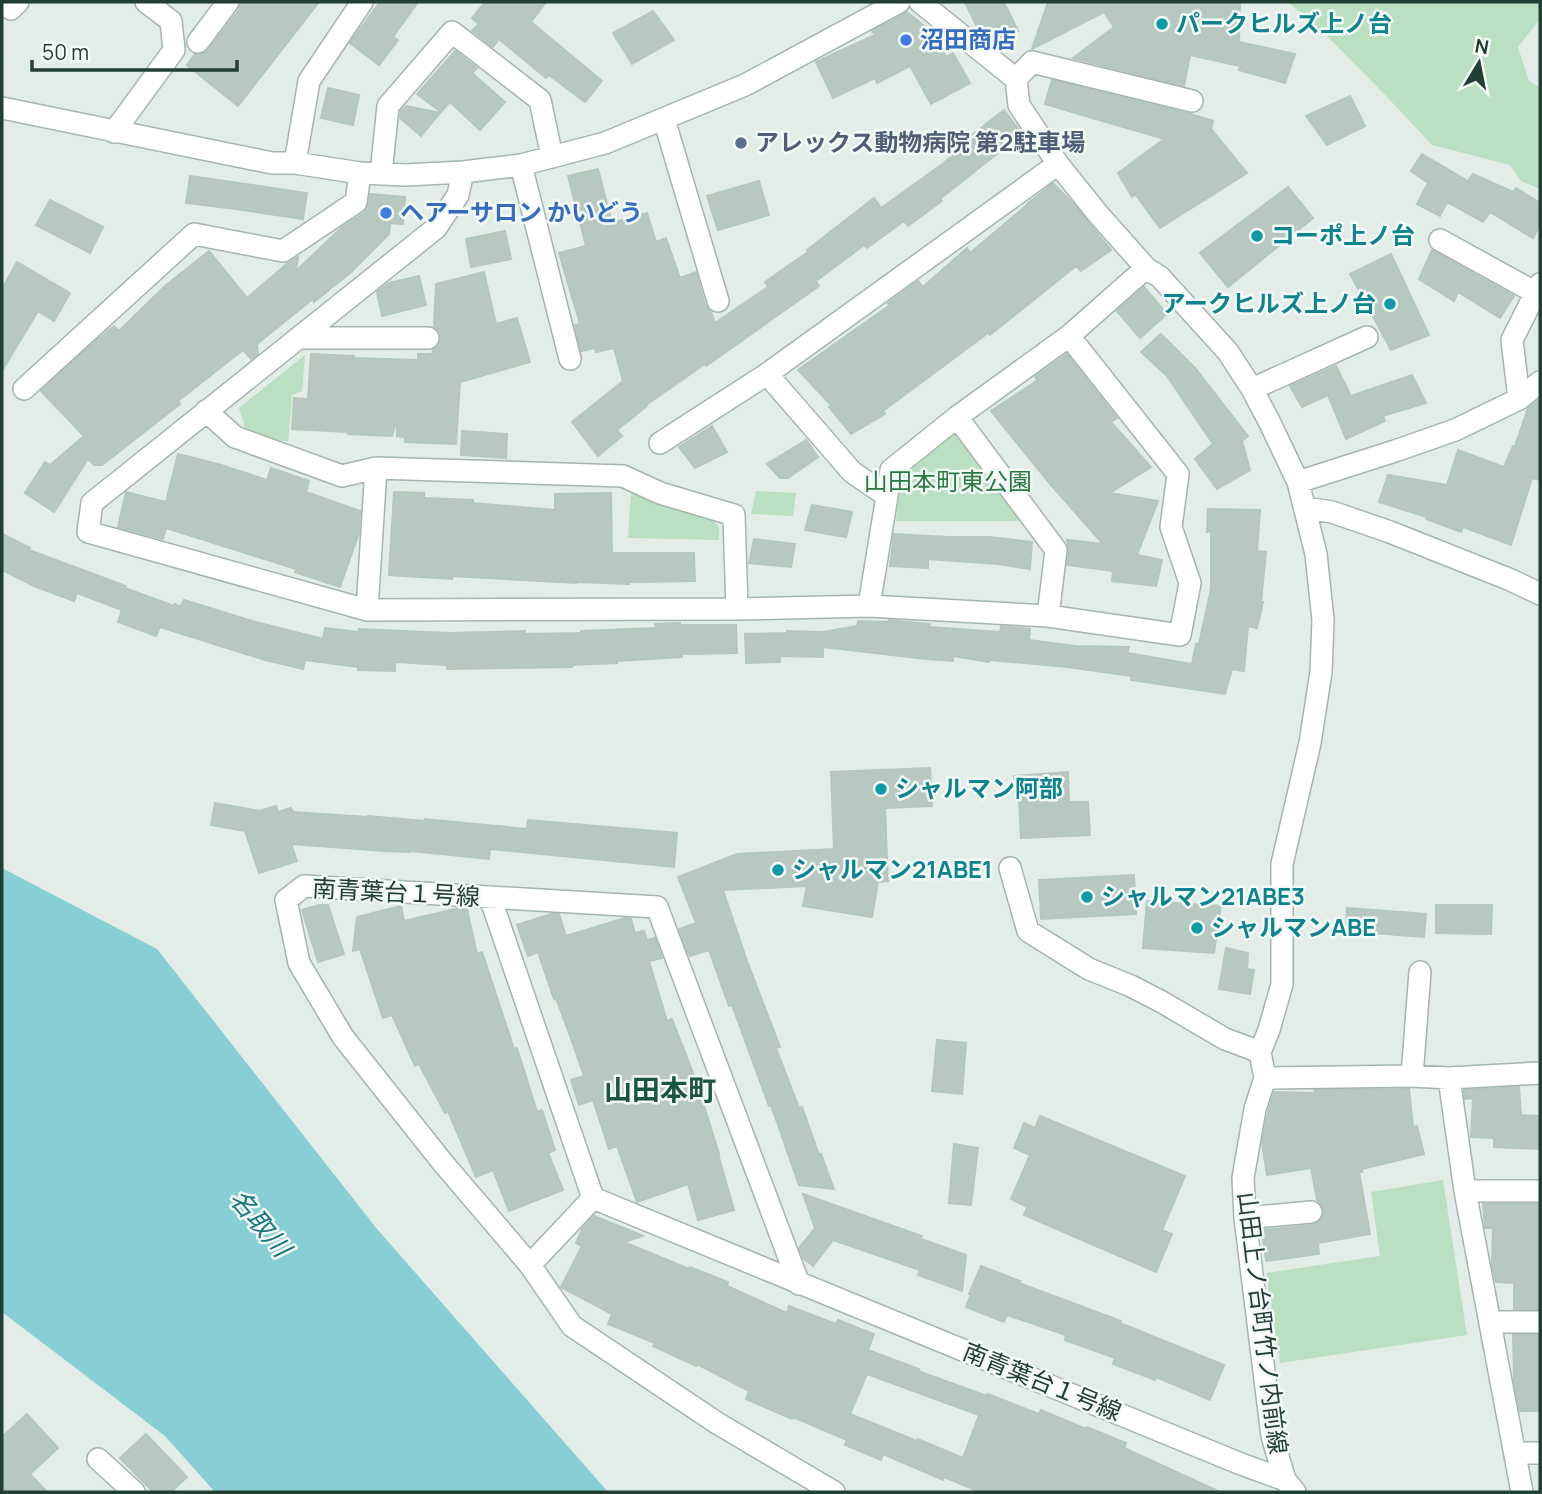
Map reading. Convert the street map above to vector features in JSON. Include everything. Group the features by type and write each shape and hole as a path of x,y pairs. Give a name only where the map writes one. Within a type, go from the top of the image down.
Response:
{"street":[{"path":"114,132 174,50 171,21 146,2"},
{"path":"198,42 228,2"},
{"path":"295,163 309,81 362,2"},
{"path":"920,2 1016,79 1019,105 1058,164 1146,268 1160,276 1228,352 1252,389 1298,482 1316,554 1323,620 1321,672 1310,743 1282,864 1282,984 1260,1052 1226,1039 1131,986 1089,969 1028,931 1010,868"},
{"path":"2,108 272,163 406,175 463,172 521,165 605,143 745,85 885,4"},
{"path":"24,389 194,234 283,251 356,202 370,173 388,106 452,32 540,100 552,157"},
{"path":"1016,79 1032,62 1192,101"},
{"path":"664,119 718,301"},
{"path":"660,443 767,374 1058,164"},
{"path":"521,165 570,359"},
{"path":"463,172 458,195 436,228 92,503 88,532 367,610 869,606 1048,616 1180,635 1190,583 1171,527 1178,474 1069,336"},
{"path":"1440,240 1538,288 1512,340 1519,399"},
{"path":"869,606 891,470 957,417 1069,336 1146,268"},
{"path":"298,338 428,338"},
{"path":"1252,389 1367,338"},
{"path":"767,374 852,472 887,496"},
{"path":"1298,482 1455,430 1519,399 1540,382"},
{"path":"206,411 234,436 342,476 376,468 623,477 660,493 734,515 737,609"},
{"path":"957,417 1056,551 1048,616"},
{"path":"367,610 376,468"},
{"path":"1305,508 1332,512 1390,532 1540,594"},
{"name":"南青葉台１号線","path":"530,1265 443,1163 343,1037 299,962 286,900 304,886 657,907 799,1284"},
{"path":"490,897 593,1199 530,1265 572,1325 716,1423 834,1492"},
{"path":"1412,1076 1420,972"},
{"name":"山田上ノ台町竹ノ内前線","path":"1260,1052 1265,1078 1255,1110 1244,1178 1245,1218 1272,1436 1290,1486"},
{"path":"1265,1078 1448,1078 1540,1073"},
{"path":"1448,1078 1465,1191 1522,1492"},
{"path":"1465,1191 1540,1191"},
{"name":"南青葉台１号線","path":"593,1199 1290,1486"},
{"path":"1245,1218 1311,1212"},
{"path":"1490,1322 1540,1322"},
{"path":"1515,1453 1540,1452"},
{"path":"98,1459 134,1492"}],"green space":[{"path":"1288,2 1540,2 1540,19 1518,47 1529,81 1540,88 1540,189 1521,181 1510,165 1432,145 1327,36"},
{"path":"305,355 302,391 292,395 288,442 247,434 239,408"},
{"name":"山田本町東公園","path":"957,428 1027,521 896,521 901,469"},
{"path":"756,491 796,493 793,516 751,514"},
{"path":"631,493 705,511 719,527 719,540 628,538"},
{"path":"1443,1180 1467,1335 1280,1363 1266,1273 1380,1256 1371,1192"}],"water":[{"name":"名取川","path":"2,868 157,949 377,1229 608,1492 215,1492 165,1436 2,1312"}],"building":[{"path":"241,2 319,2 238,106 187,65 195,54 208,50 239,10"},
{"path":"380,2 418,2 393,37 398,40 379,65 350,43"},
{"path":"485,2 546,2 531,22 602,81 585,102 549,75 546,78 499,39 493,47 472,31 479,24 472,18"},
{"path":"965,2 1004,2 1018,31 995,42 976,25"},
{"path":"1048,2 1240,2 1239,42 1295,54 1285,83 1239,70 1240,66 1190,55 1184,86 1073,58 1114,27 1104,12 1032,49"},
{"path":"653,11 674,40 632,64 613,33"},
{"path":"907,12 933,33 946,57 953,53 970,83 931,104 910,66 877,83 875,78 833,98 816,62 875,35 872,31"},
{"path":"455,51 477,68 472,73 505,102 480,130 450,102 441,112 417,94"},
{"path":"1052,80 1213,121 1211,129 1247,173 1160,228 1135,194 1132,197 1118,173 1164,139 1045,104"},
{"path":"328,88 359,95 353,125 321,118"},
{"path":"1350,96 1365,126 1327,145 1306,116"},
{"path":"406,106 440,113 421,136 400,118 401,111"},
{"path":"1004,110 1022,134 908,226 904,221 867,248 864,245 816,281 819,286 646,405 617,430 622,436 598,456 572,422 623,381 614,348 596,352 595,348 581,351 575,325 580,324 559,253 586,246 568,176 598,169 612,223 647,213 656,242 666,238 680,278 696,272 705,305 715,323 768,287 765,282 808,252 807,250 874,198 881,208 941,165 976,137 973,134"},
{"path":"1422,154 1468,181 1473,174 1513,192 1516,188 1540,203 1540,225 1533,238 1490,212 1483,222 1447,202 1440,216 1417,204 1428,183 1411,171"},
{"path":"190,176 307,193 303,219 186,203"},
{"path":"759,181 769,215 718,230 707,196"},
{"path":"1053,183 1111,250 1081,271 1076,266 990,335 988,333 883,411 885,414 851,434 829,407 831,405 798,370 890,305 888,303 918,281 923,287 967,248 970,253"},
{"name":"コーポ上ノ台","path":"1288,187 1313,218 1228,287 1200,253"},
{"path":"370,194 405,197 403,224 390,223 389,234 350,273 257,344 258,354 251,359 243,350 102,465 94,465 88,459 54,512 25,493 45,462 50,465 84,436 41,391 93,343 114,326 119,331 165,286 209,251 247,298 298,257 296,271 342,227 364,213"},
{"path":"50,200 103,227 90,253 36,225"},
{"path":"505,231 511,259 471,267 466,239"},
{"path":"1432,250 1514,296 1500,318 1458,292 1454,301 1419,279"},
{"name":"アークヒルズ上ノ台","path":"1391,254 1429,335 1391,350 1350,274"},
{"path":"17,262 70,293 54,321 38,311 2,371 2,289"},
{"path":"484,272 496,324 517,318 530,362 460,382 456,444 405,442 405,437 397,436 397,426 392,436 292,429 294,398 308,399 311,354 418,360 418,354 432,354 441,339 440,332 434,326 436,284"},
{"path":"419,276 426,305 382,316 377,292 389,283"},
{"path":"1144,287 1167,314 1140,338 1117,311"},
{"path":"1161,334 1195,368 1248,436 1242,441 1250,470 1217,489 1195,459 1213,444 1167,376 1141,352"},
{"path":"1067,354 1117,418 1111,422 1151,467 1110,493 1158,501 1137,555 1162,560 1156,586 1112,581 1113,571 1067,565 1067,540 1103,544 991,411 1038,380 1035,377"},
{"path":"1336,366 1351,396 1412,375 1426,403 1383,416 1385,421 1346,439 1328,395 1302,407 1290,386"},
{"path":"1540,399 1540,480 1532,478 1511,545 1463,527 1461,532 1426,519 1427,517 1379,502 1388,475 1447,485 1458,450 1504,467 1515,446 1528,408"},
{"path":"712,426 727,452 695,468 679,447"},
{"path":"462,431 507,434 506,458 461,455"},
{"path":"806,440 818,457 788,478 780,478 767,464"},
{"path":"178,454 267,480 271,468 309,481 306,492 360,511 359,533 340,587 295,572 296,569 166,528 163,539 118,527 126,492 166,502"},
{"path":"394,492 424,493 424,498 473,500 473,503 555,510 555,494 611,493 612,553 694,553 695,581 576,583 389,575"},
{"path":"812,505 852,512 846,537 805,530"},
{"path":"1208,509 1260,510 1257,551 1266,552 1263,602 1257,628 1248,626 1244,671 1232,669 1225,694 1067,667 989,662 953,656 953,661 926,659 823,647 823,657 780,656 780,662 746,663 745,634 823,632 857,626 858,621 889,620 930,624 929,627 1000,632 1001,626 1030,629 1029,640 1075,646 1129,647 1127,653 1192,664 1211,589 1211,531 1207,532"},
{"path":"2,534 30,548 29,550 174,606 175,604 180,607 184,600 323,639 325,628 359,632 359,629 450,633 525,631 525,634 656,628 655,624 680,623 736,625 737,653 682,654 682,657 572,667 447,669 447,665 395,662 395,671 358,670 358,667 305,660 303,669 160,627 156,636 118,622 122,610 77,593 74,601 34,586 2,570"},
{"path":"894,534 989,537 1032,542 1030,569 928,559 928,568 890,566"},
{"path":"754,539 795,544 791,567 749,563"},
{"path":"930,768 932,806 885,808 888,881 878,882 872,917 803,906 807,886 723,890 780,1047 776,1048 834,1189 799,1185 771,1105 769,1106 709,950 690,956 687,950 679,929 696,923 678,877 737,854 834,849 831,772"},
{"path":"1068,772 1069,802 1088,802 1090,835 1021,838 1019,799 1015,799 1014,776"},
{"path":"215,803 260,811 276,806 278,812 291,808 293,812 425,819 527,829 528,820 677,833 674,867 490,849 489,859 291,844 297,861 259,873 245,831 211,825"},
{"name":"シャルマン21ABE3","path":"1134,875 1136,914 1041,919 1039,880"},
{"name":"シャルマンABE","path":"1147,901 1221,906 1214,953 1143,948"},
{"path":"328,905 344,954 318,962 302,910"},
{"path":"1436,905 1492,905 1491,934 1436,933"},
{"path":"401,906 404,921 459,908 467,909 477,954 482,952 537,1112 542,1110 555,1150 548,1153 563,1190 509,1211 493,1170 476,1177 448,1111 445,1113 419,1064 415,1066 392,1015 383,1018 360,949 353,951 357,917"},
{"path":"1347,908 1426,914 1424,937 1346,931"},
{"path":"559,914 566,936 625,918 631,919 635,933 644,931 647,940 655,938 662,958 649,961 667,1021 672,1019 697,1083 734,1210 698,1220 688,1184 637,1202 617,1146 609,1149 593,1100 579,1105 571,1080 584,1076 573,1044 538,952 528,956 517,925"},
{"path":"1226,948 1248,953 1247,969 1254,970 1250,994 1219,989"},
{"path":"937,1040 966,1043 962,1094 932,1091"},
{"path":"1519,1087 1521,1115 1540,1116 1540,1149 1494,1147 1494,1138 1471,1137 1473,1098 1465,1099 1464,1090"},
{"path":"1409,1089 1413,1127 1417,1126 1424,1154 1359,1172 1370,1234 1318,1243 1319,1254 1266,1261 1262,1230 1313,1225 1323,1218 1324,1211 1317,1200 1311,1168 1267,1175 1262,1143 1274,1092"},
{"path":"1040,1116 1185,1176 1162,1230 1172,1234 1156,1272 1024,1215 1027,1207 1011,1199 1030,1155 1014,1148 1024,1123 1035,1128"},
{"path":"954,1144 978,1148 971,1205 949,1203"},
{"path":"803,1194 922,1236 921,1239 966,1255 962,1291 918,1275 920,1270 833,1240 813,1266 804,1259 799,1248 815,1228"},
{"path":"1483,1204 1540,1204 1540,1309 1514,1309 1514,1283 1496,1282 1492,1265 1493,1228 1485,1228"},
{"path":"594,1216 643,1236 624,1242 728,1282 727,1286 787,1313 789,1306 836,1324 838,1320 874,1334 868,1350 987,1396 988,1394 1039,1414 1041,1410 1086,1429 1087,1427 1126,1443 1124,1448 1220,1492 980,1492 944,1477 943,1480 883,1454 881,1460 845,1445 847,1440 746,1399 749,1391 697,1364 696,1366 653,1346 655,1343 608,1324 612,1314 561,1287 582,1246 576,1243 582,1229","holes":["867,1374 979,1415 963,1458 850,1414"]},
{"path":"981,1266 1224,1365 1210,1400 1156,1377 1155,1380 1113,1364 1115,1358 1065,1340 1066,1335 1007,1315 1004,1322 966,1307"},
{"path":"1513,1335 1540,1335 1540,1411 1520,1411 1514,1381"},
{"path":"27,1414 58,1448 30,1474 47,1492 2,1492 2,1437"},
{"path":"146,1434 187,1477 171,1492 153,1492 120,1458"}],"place":[{"name":"パークヒルズ上ノ台","path":"1162,24"},
{"name":"沼田商店","path":"906,40"},
{"name":"アレックス動物病院 第2駐車場","path":"741,143"},
{"name":"ヘアーサロン かいどう","path":"386,213"},
{"name":"コーポ上ノ台","path":"1257,236"},
{"name":"アークヒルズ上ノ台","path":"1390,304"},
{"name":"シャルマン阿部","path":"881,789"},
{"name":"シャルマン21ABE1","path":"778,870"},
{"name":"シャルマン21ABE3","path":"1087,897"},
{"name":"シャルマンABE","path":"1197,928"}],"district":[{"name":"山田本町","path":"660,1090"}]}
